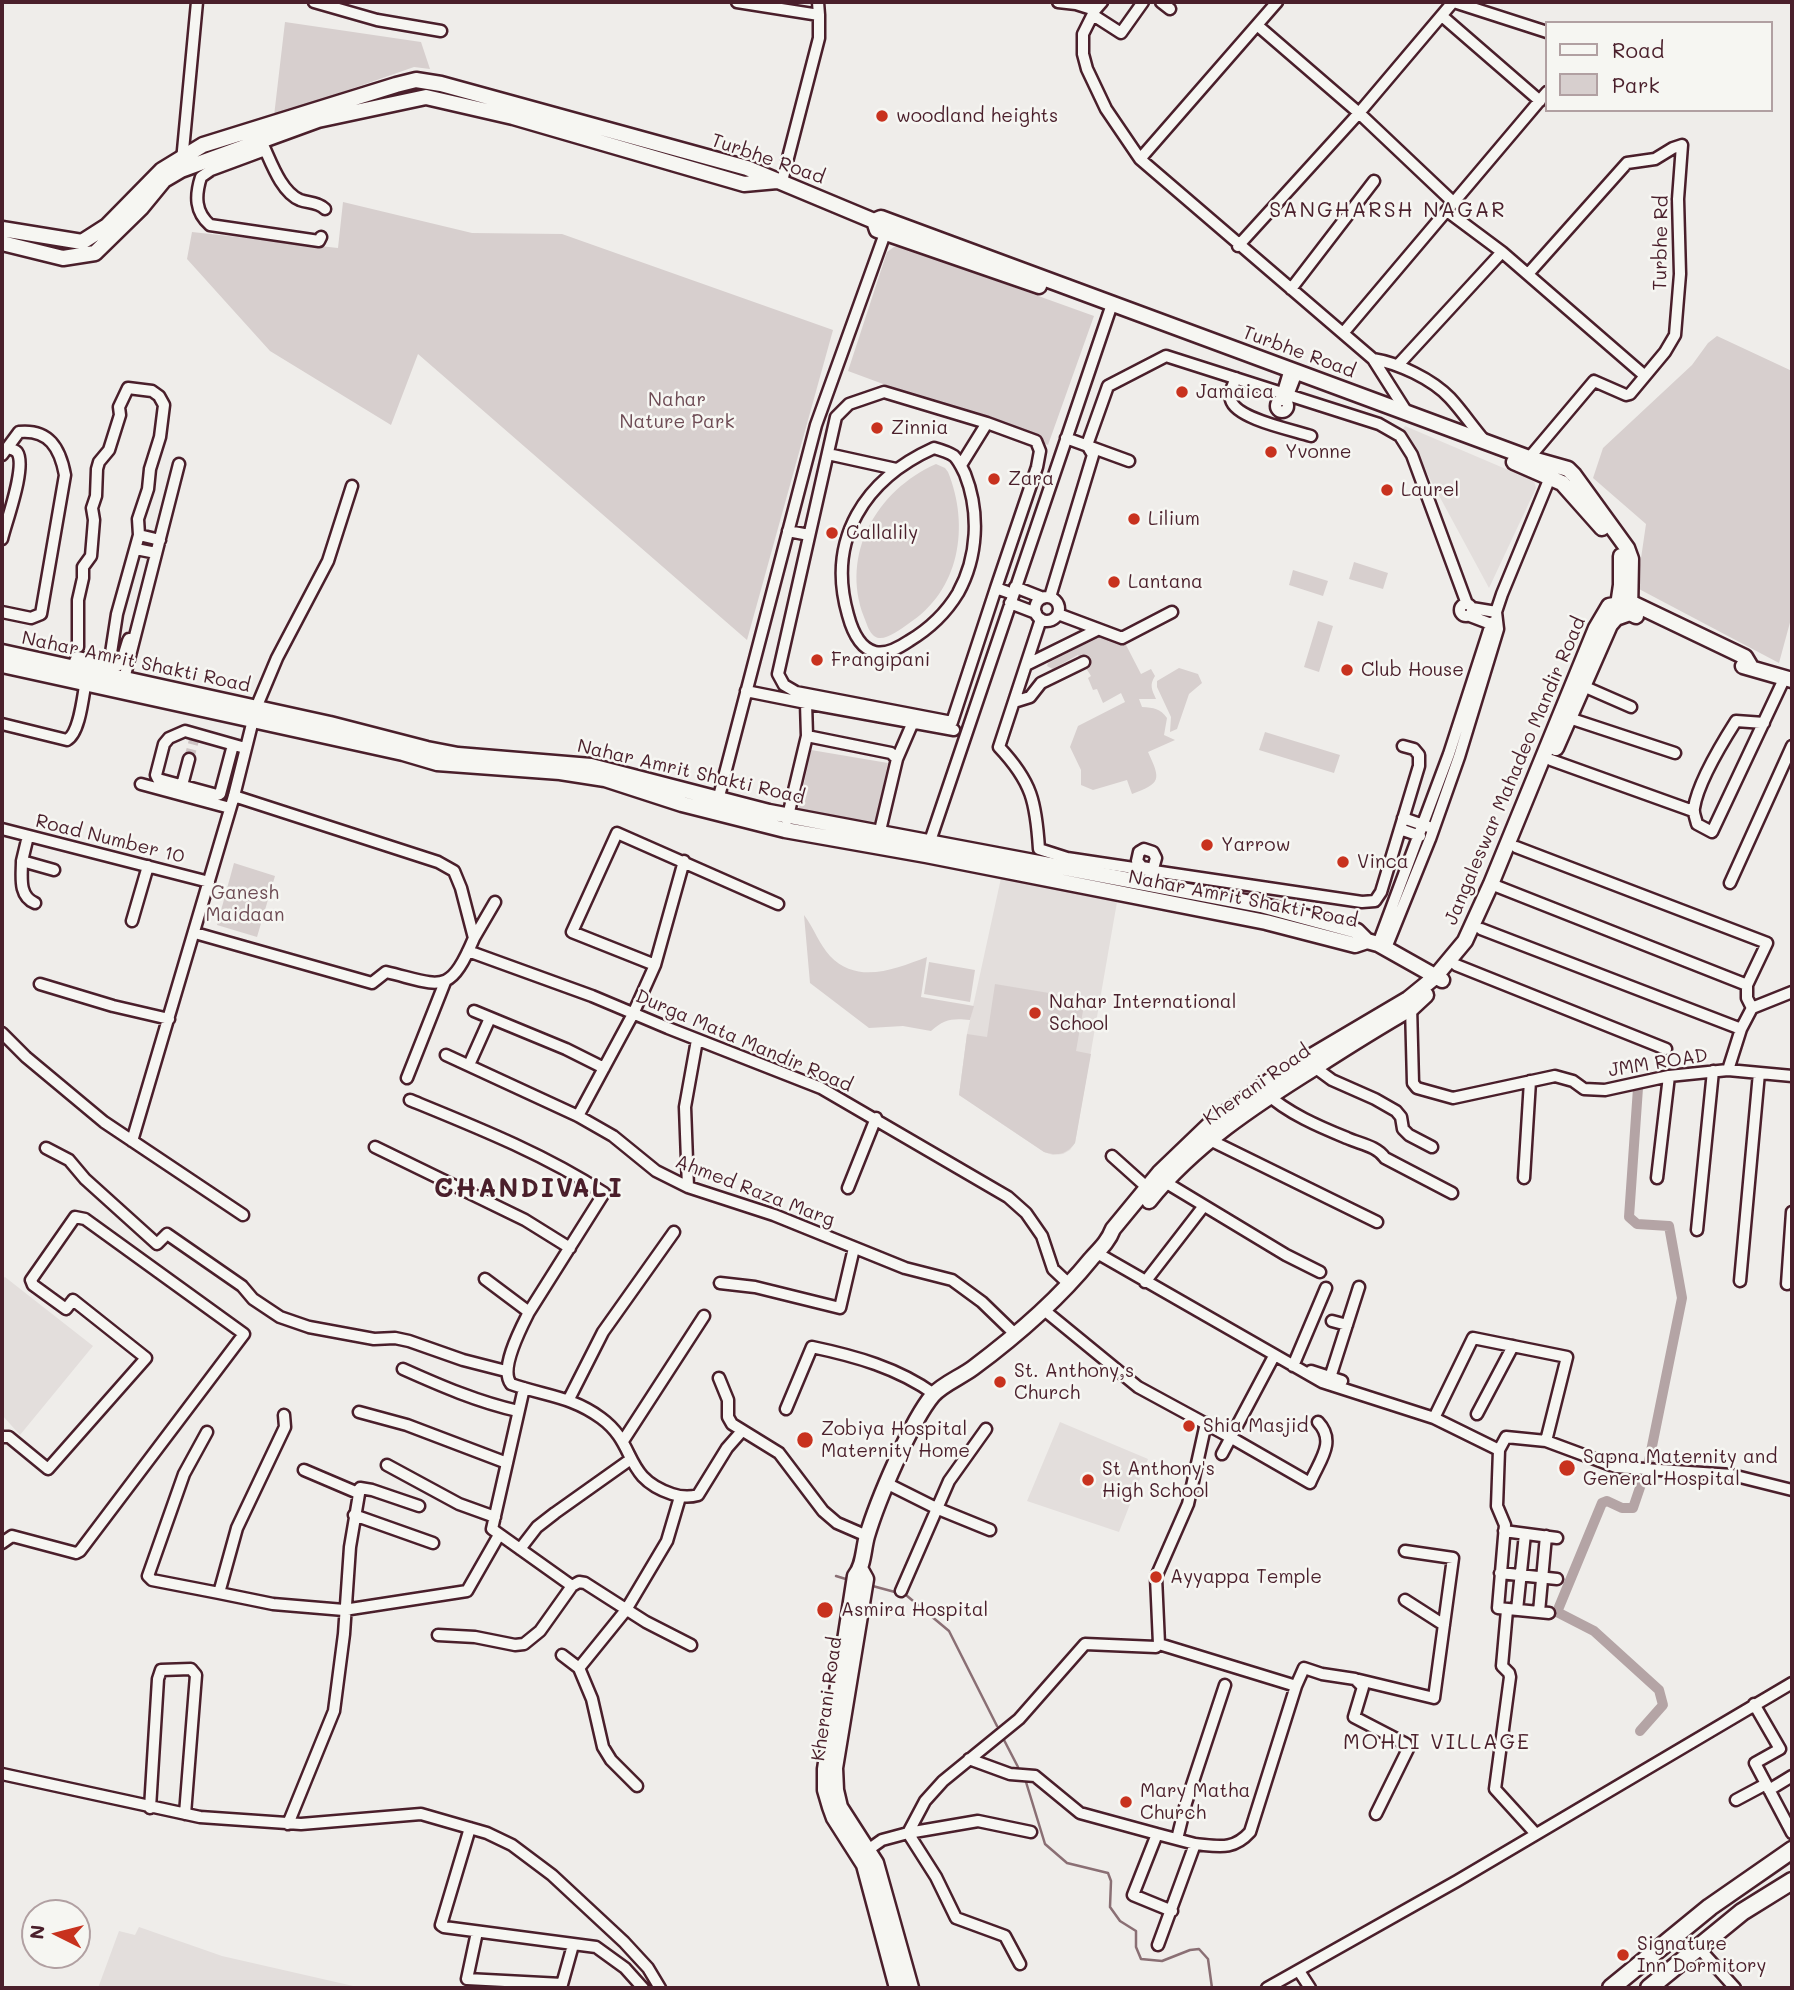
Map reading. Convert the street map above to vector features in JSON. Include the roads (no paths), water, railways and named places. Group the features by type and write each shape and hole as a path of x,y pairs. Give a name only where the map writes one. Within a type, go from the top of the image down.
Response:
{"main road":[{"path":"1611,1988 1710,1907 1792,1850"},
{"path":"1649,1988 1742,1912 1792,1881"}],"street":[{"path":"2,243 63,258 95,253 181,164 197,2"},
{"path":"313,2 377,20 441,31"},
{"path":"737,2 819,15"},
{"path":"315,115 426,97 513,117 744,184 782,181 819,38 818,2"},
{"path":"1058,2 1076,3 1097,9 1121,33 1143,2"},
{"path":"1140,159 1277,2"},
{"path":"1238,246 1359,113 1454,2 1546,32"},
{"path":"1097,9 1083,34 1083,54 1087,69 1106,109 1140,159 1238,246 1373,359 1406,411"},
{"path":"1442,16 1540,101"},
{"path":"1257,25 1359,113 1451,207 1645,376"},
{"path":"416,80 419,98"},
{"name":"Turbhe Road","path":"2,229 82,242 107,226 162,170 181,164 203,145 261,140 315,115 416,80 441,84 733,164 782,181 883,224 1292,374 1406,411 1529,458 1553,471"},
{"path":"1344,332 1546,93"},
{"path":"321,237 319,241 210,225 197,205 201,177 261,140 291,193 300,200 321,205 325,209"},
{"name":"Turbhe Rd","path":"1528,274 1627,163 1655,159 1682,145 1678,199 1680,274 1675,335 1665,352 1630,394 1626,395 1594,381 1529,458"},
{"path":"1291,289 1374,181"},
{"path":"717,805 816,425 883,224"},
{"path":"69,241 70,257"},
{"path":"1398,366 1502,252"},
{"path":"928,848 1110,307"},
{"path":"1087,446 1108,386 1166,356 1236,378 1284,398 1379,424 1399,436 1412,455 1470,609 1495,618"},
{"path":"1373,359 1398,366 1448,396 1484,441"},
{"path":"1284,398 1292,374 1553,471 1568,469 1627,548 1631,559 1623,609 1741,666 1788,679 1712,832 1697,824 1693,811 1720,746 1736,721 1764,723"},
{"path":"1236,378 1230,396 1242,414 1311,436"},
{"path":"78,647 78,607 83,568 91,556 94,520 92,508 96,496 99,462 109,450 120,415 119,407 128,388 152,391 164,405 160,437 138,519 139,535 117,614 111,653"},
{"path":"884,393 987,423 1036,441 1040,451 1038,467 952,722 796,692 784,685 778,674 836,417 849,404 884,393"},
{"path":"961,466 987,423"},
{"path":"2,612 31,618 41,614 65,475 61,453 43,435 32,431 19,432 4,451"},
{"path":"1066,438 1129,461"},
{"path":"1087,446 1093,455 1046,597 1036,606 1038,616 1026,665 999,747 1018,767 1031,792 1037,819 1039,849 1067,858 1147,874 1362,902 1375,901 1381,892 1419,766 1419,755 1414,749 1403,746"},
{"path":"2,540 20,470 18,455 14,449 4,451"},
{"path":"934,449 948,452 961,466 973,502 975,520 973,548 966,576 952,601 934,623 904,645 884,654 865,648 857,637 844,601 843,563 849,536 860,509 870,494 896,469 934,449"},
{"path":"828,454 896,469"},
{"path":"123,685 179,464"},
{"path":"1377,944 1429,827 1488,648 1495,618 1553,471"},
{"path":"132,1141 195,933 254,714 277,658 328,561 352,486"},
{"path":"788,531 810,535"},
{"path":"139,535 160,540"},
{"path":"136,549 156,553"},
{"path":"996,588 1012,595 1038,616 1052,620 1058,614 1058,604 1046,597 1012,595"},
{"name":"Jangaleswar Mahadeo Mandir Road","path":"1439,978 1456,965 1480,929 1495,886 1596,628 1609,606 1623,609 1606,632 1516,847 1495,886 1465,941 1439,978"},
{"path":"1058,614 1122,638 1172,612"},
{"path":"1026,665 1097,630"},
{"path":"72,668 77,657 117,666 121,664 128,641 134,640"},
{"name":"Nahar Amrit Shakti Road","path":"2,652 72,668 86,677"},
{"path":"1014,702 1030,696 1041,683 1084,662"},
{"name":"Nahar Amrit Shakti Road","path":"2,665 86,677 457,760 591,766 786,823 928,848 1146,899 1266,922 1354,945 1377,944"},
{"path":"2,724 67,740 76,730 86,677"},
{"path":"1583,686 1631,707"},
{"path":"746,691 954,730"},
{"path":"786,823 807,736 806,703"},
{"path":"1569,718 1675,753"},
{"path":"878,839 897,760 913,722"},
{"path":"230,808 180,790 158,779 156,775 164,744 169,738 185,731 245,748"},
{"path":"807,736 891,753 897,760"},
{"path":"141,784 220,794 233,745"},
{"path":"1730,883 1792,746"},
{"path":"180,790 189,759"},
{"path":"1551,760 1693,811"},
{"path":"234,796 438,862 454,871 474,938"},
{"path":"1403,818 1429,827"},
{"path":"1377,944 1420,836 1429,827"},
{"name":"Road Number 10","path":"2,829 209,882"},
{"path":"1400,829 1420,836"},
{"path":"655,965 572,932 617,833 778,904"},
{"path":"28,836 22,860 23,888 26,896 35,903"},
{"path":"1516,847 1766,943 1747,985 1746,998 1752,1008"},
{"name":"Nahar Amrit Shakti Road","path":"928,848 1147,874 1357,931 1439,978"},
{"path":"22,860 54,870"},
{"path":"578,1116 634,1014 655,965 684,861"},
{"path":"132,921 148,866"},
{"path":"1146,899 1147,874"},
{"path":"1495,886 1747,985"},
{"path":"195,933 372,983 386,972 435,984 454,976 495,902"},
{"path":"1480,929 1741,1029"},
{"name":"Durga Mata Mandir Road","path":"468,951 578,991 821,1088 876,1118 1008,1197 1026,1213 1042,1236 1053,1269 1070,1285"},
{"path":"1456,965 1665,1049"},
{"name":"Kherani Road","path":"897,1988 899,1970 876,1863 834,1818 825,1790 825,1769 867,1536 912,1430 934,1394 974,1367 1044,1310 1070,1285 1109,1239 1118,1238 1155,1185 1210,1124 1410,1003 1439,978"},
{"path":"407,1078 445,982"},
{"path":"40,984 113,1006 169,1019"},
{"path":"1728,1070 1741,1029 1752,1008 1792,992"},
{"name":"JMM ROAD","path":"1410,1003 1414,1048 1413,1083 1417,1088 1453,1098 1555,1076 1573,1081 1584,1089 1605,1090 1669,1076 1713,1071 1792,1076"},
{"path":"474,1011 566,1049 604,1068"},
{"path":"469,1065 491,1017"},
{"path":"2,1033 26,1057 94,1114 243,1215"},
{"path":"688,1187 685,1107 697,1040"},
{"name":"Ahmed Raza Marg","path":"446,1055 578,1116 613,1136 659,1173 688,1187 774,1215 905,1268 952,1280 982,1302 1015,1334"},
{"path":"1309,1064 1332,1080 1396,1111 1401,1117 1403,1129 1409,1135 1432,1147"},
{"path":"1697,1230 1713,1071"},
{"path":"1740,1281 1759,1073"},
{"path":"1657,1178 1669,1076"},
{"path":"1524,1178 1530,1081"},
{"path":"1265,1092 1284,1107 1347,1139 1380,1151 1385,1158 1452,1193"},
{"name":"Kherani Road","path":"1155,1185 1265,1092"},
{"path":"410,1100 568,1169 604,1193 519,1331 506,1371 511,1384 569,1399 600,1417 616,1430 640,1477 654,1488 680,1496 691,1498 698,1495 727,1448 742,1432"},
{"path":"848,1188 876,1118"},
{"path":"1210,1140 1377,1222"},
{"path":"375,1147 525,1220 570,1248"},
{"path":"46,1149 69,1160 85,1179 157,1244 167,1234 242,1286 253,1299 280,1317 309,1327 374,1339 395,1338 410,1341 463,1360 506,1371"},
{"path":"1112,1156 1155,1185 1203,1207 1320,1272"},
{"path":"1145,1282 1203,1207"},
{"path":"1787,1284 1792,1212"},
{"path":"2,1437 9,1437 48,1469 146,1358 73,1300 66,1309 33,1285 31,1280 75,1217 85,1219 244,1334 80,1551 76,1553 12,1536 2,1543"},
{"path":"569,1399 603,1332 674,1233"},
{"path":"720,1283 755,1287 841,1308 854,1248"},
{"path":"1097,1253 1293,1366 1434,1418 1499,1450"},
{"path":"485,1279 529,1312"},
{"path":"1329,1381 1359,1287"},
{"path":"1293,1366 1326,1289"},
{"path":"1044,1310 1138,1387 1310,1483 1328,1442 1326,1431 1318,1422"},
{"path":"623,1441 704,1316"},
{"path":"1332,1321 1347,1325"},
{"path":"1434,1418 1473,1338 1567,1357 1546,1441"},
{"path":"1477,1414 1513,1346"},
{"path":"786,1409 812,1347 877,1364 919,1383 934,1394"},
{"path":"1222,1454 1274,1356"},
{"path":"403,1369 486,1404 518,1411"},
{"path":"1310,1371 1329,1381 1342,1381"},
{"path":"719,1378 728,1400 728,1417 732,1424 779,1453 823,1511 837,1523 867,1536"},
{"path":"524,1388 492,1530 572,1586"},
{"path":"359,1412 407,1425 507,1463"},
{"path":"219,1593 237,1528 285,1427 284,1415"},
{"path":"1159,1644 1156,1577 1188,1504 1206,1423"},
{"path":"901,1591 949,1481 986,1429"},
{"path":"207,1432 184,1474 148,1576 152,1580 273,1604 344,1610 467,1591 499,1535"},
{"path":"1504,1531 1551,1537 1541,1578 1544,1612 1498,1608 1500,1573 1504,1531 1505,1525 1497,1506 1499,1450 1506,1437 1546,1441 1616,1467 1732,1475 1792,1490"},
{"path":"520,1549 537,1528 555,1513 631,1459"},
{"path":"387,1465 450,1499 495,1517"},
{"path":"304,1470 358,1493"},
{"path":"888,1484 936,1508 990,1530"},
{"path":"288,1824 334,1711 344,1634 354,1515 360,1488 419,1506"},
{"path":"579,1668 626,1610 667,1541 680,1496"},
{"path":"354,1515 433,1543"},
{"path":"1525,1534 1521,1575 1502,1666 1510,1677 1495,1789 1535,1833"},
{"path":"969,1759 1010,1774 1035,1776 1080,1813 1195,1844 1226,1847 1241,1842 1250,1832 1304,1668 1434,1698 1453,1558 1405,1551"},
{"path":"1500,1573 1557,1579"},
{"path":"438,1635 524,1644 540,1631 572,1586 579,1582 691,1645"},
{"path":"1405,1600 1444,1626"},
{"path":"908,1832 925,1801 969,1759 1019,1719 1085,1644 1156,1647 1159,1644 1296,1686"},
{"path":"562,1654 579,1668 592,1699 603,1747 611,1760 637,1786"},
{"path":"150,1808 158,1679 161,1670 191,1670 196,1675 185,1814"},
{"path":"1355,1679 1363,1687 1354,1717 1406,1744 1408,1749 1376,1814"},
{"path":"1267,1988 1457,1881 1792,1683"},
{"path":"1177,1839 1186,1803 1225,1685"},
{"path":"1754,1704 1780,1749 1755,1763 1792,1833"},
{"path":"2,1774 185,1814 288,1824 421,1815 470,1828 512,1845 537,1861 624,1942 657,1979 660,1988"},
{"path":"1736,1800 1792,1776"},
{"path":"864,1853 882,1840 908,1832 978,1821 1031,1832"},
{"path":"470,1828 440,1925 596,1947 625,1968 643,1988"},
{"path":"908,1832 936,1877 956,1918 1005,1936 1020,1964"},
{"path":"1157,1834 1133,1895 1172,1911"},
{"path":"1158,1945 1195,1844"},
{"path":"477,1932 467,1979 561,1986 573,1945"},
{"path":"1698,1947 1735,1988"},
{"name":"Kherani Road","path":"899,1970 911,1988"},
{"path":"1299,1971 1310,1988"}],"waterway":[{"path":"1638,1088 1629,1217 1637,1224 1669,1226 1682,1298 1649,1461 1633,1508 1622,1508 1607,1501 1602,1503 1557,1612 1594,1631 1659,1690 1663,1705 1640,1731"},
{"path":"836,1576 849,1580"},
{"path":"869,1585 906,1595 949,1631 997,1726"},
{"path":"1004,1740 1018,1767"},
{"path":"1026,1782 1045,1844 1067,1863 1108,1873 1111,1881 1110,1907 1120,1921 1136,1931 1136,1947 1141,1959 1162,1961 1199,1949 1208,1959 1212,1988"}],"tunnel":[{"path":"189,759 195,736"}],"place":[{"name":"woodland heights","path":"882,116"},
{"name":"Jamaica","path":"1182,392"},
{"name":"Zinnia","path":"877,428"},
{"name":"Yvonne","path":"1271,452"},
{"name":"Zara","path":"994,479"},
{"name":"Laurel","path":"1387,490"},
{"name":"Lilium","path":"1134,519"},
{"name":"Callalily","path":"832,533"},
{"name":"Lantana","path":"1114,582"},
{"name":"Frangipani","path":"817,660"},
{"name":"Club House","path":"1347,670"},
{"name":"Yarrow","path":"1207,845"},
{"name":"Vinca","path":"1343,862"},
{"name":"Nahar International School","path":"1035,1013"},
{"name":"St. Anthony,s Church","path":"1000,1382"},
{"name":"Shia Masjid","path":"1189,1426"},
{"name":"Zobiya Hospital Maternity Home","path":"805,1440"},
{"name":"Sapna Maternity and General Hospital","path":"1567,1468"},
{"name":"St Anthony's High School","path":"1088,1480"},
{"name":"Ayyappa Temple","path":"1156,1577"},
{"name":"Asmira Hospital","path":"825,1610"},
{"name":"Mary Matha Church","path":"1126,1802"},
{"name":"Signature Inn Dormitory","path":"1623,1955"}],"district":[{"name":"SANGHARSH NAGAR","path":"1388,211"},
{"name":"CHANDIVALI","path":"529,1189"},
{"name":"MOHLI VILLAGE","path":"1437,1743"}],"park label":[{"name":"Nahar Nature Park","path":"677,411"},
{"name":"Ganesh Maidaan","path":"245,904"}]}
